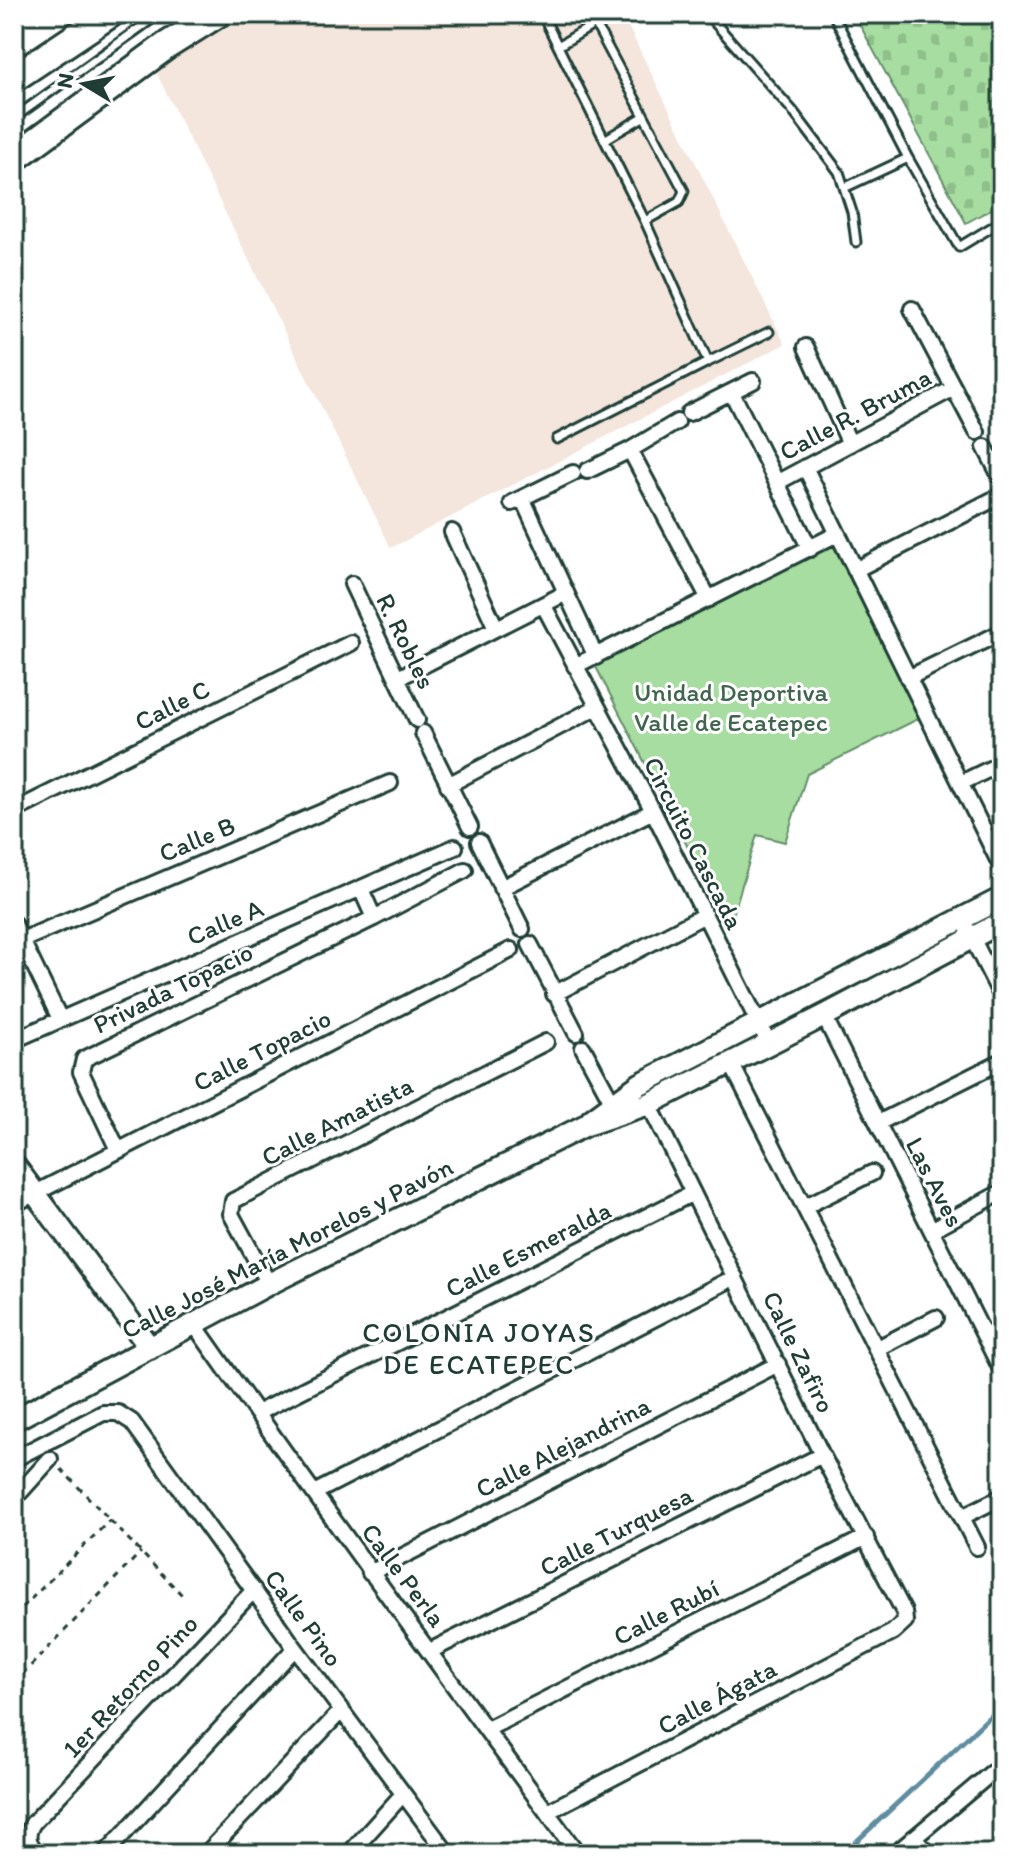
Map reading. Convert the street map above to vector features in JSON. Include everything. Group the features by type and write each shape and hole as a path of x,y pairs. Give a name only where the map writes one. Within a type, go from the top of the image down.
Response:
{"highway":[{"path":"14,78 110,14"},
{"path":"14,158 166,46 217,14"}],"street":[{"path":"912,309 977,432"},
{"path":"806,347 850,444"},
{"path":"596,657 518,502 630,450 683,417 753,381"},
{"name":"Calle R. Bruma","path":"778,482 954,388"},
{"path":"732,393 810,549"},
{"path":"985,447 1002,480"},
{"path":"630,450 709,599"},
{"path":"805,467 1002,868"},
{"path":"855,570 1002,495"},
{"path":"452,532 496,628"},
{"path":"575,666 837,534"},
{"name":"R. Robles","path":"352,584 470,827"},
{"path":"398,678 566,593"},
{"name":"Circuito Cascada","path":"544,606 653,811 768,1042"},
{"path":"908,678 1002,632"},
{"name":"Calle C","path":"14,811 351,643"},
{"path":"448,785 597,707"},
{"path":"961,783 1002,763"},
{"name":"Calle B","path":"22,940 390,783"},
{"path":"501,888 653,811"},
{"path":"479,842 522,929"},
{"name":"Calle A","path":"14,1040 455,847"},
{"name":"Privada Topacio","path":"118,1150 81,1072 84,1059 374,918 465,870"},
{"path":"361,889 374,918"},
{"name":"Calle José María Morelos y Pavón","path":"14,1420 269,1284 586,1125 616,1109 640,1084 1002,898"},
{"path":"554,994 703,916"},
{"path":"962,918 1002,997"},
{"name":"Calle José María Morelos y Pavón","path":"616,1109 649,1104 1002,922"},
{"path":"14,924 60,1019"},
{"path":"530,944 576,1033"},
{"name":"Calle Topacio","path":"14,1204 511,950"},
{"name":"Las Aves","path":"824,1016 1002,1371"},
{"name":"Calle Amatista","path":"269,1284 231,1214 233,1201 546,1042"},
{"path":"583,1048 616,1109"},
{"path":"878,1123 1002,1061"},
{"path":"731,1063 977,1547"},
{"name":"Calle Zafiro","path":"649,1104 822,1455 904,1612 905,1621"},
{"path":"14,1165 150,1348"},
{"path":"804,1207 872,1173"},
{"path":"933,1229 1002,1192"},
{"name":"Calle Esmeralda","path":"257,1413 693,1193"},
{"path":"314,1493 735,1277"},
{"path":"876,1349 936,1318"},
{"name":"Calle Perla","path":"194,1324 370,1573 578,1854"},
{"path":"985,1337 1002,1328"},
{"name":"Calle Alejandrina","path":"370,1573 778,1364"},
{"name":"Calle Pino","path":"14,1459 103,1413 118,1413 132,1422 448,1854"},
{"name":"Calle Turquesa","path":"430,1651 822,1455"},
{"path":"14,1499 50,1459"},
{"path":"962,1517 1002,1497"},
{"name":"Calle Rubí","path":"487,1729 866,1537"},
{"name":"1er Retorno Pino","path":"39,1854 29,1842 28,1834 33,1823 254,1590"},
{"name":"Calle Ágata","path":"547,1812 893,1632 905,1621"},
{"path":"105,1854 295,1648"},
{"path":"206,1854 342,1710"},
{"path":"895,1854 1002,1764"},
{"path":"349,1854 403,1794"},
{"path":"913,1838 929,1854"}],"lane":[{"path":"14,118 159,14"},
{"path":"542,14 606,139 708,362"},
{"path":"590,14 684,191 679,202 645,221"},
{"path":"707,14 792,110 839,172 846,187 856,242"},
{"path":"833,14 908,158 959,247 1002,221"},
{"path":"558,46 595,24"},
{"path":"606,139 643,117"},
{"path":"846,187 908,158"},
{"path":"557,439 769,332"}],"path":[{"path":"50,1459 183,1596"},
{"path":"14,1616 110,1520"},
{"path":"14,1683 141,1552"}],"shaded area":[{"path":"242,14 622,14 785,344 391,548 151,62"}],"green space":[{"path":"854,14 1002,14 1002,203 966,223"},
{"name":"Unidad Deportiva Valle de Ecatepec","path":"833,545 920,718 807,774 785,842 757,835 729,928 594,663"}],"waterway":[{"path":"843,1854 1002,1705"}],"district":[{"name":"COLONIA JOYAS DE ECATEPEC","path":"479,1348"}]}
